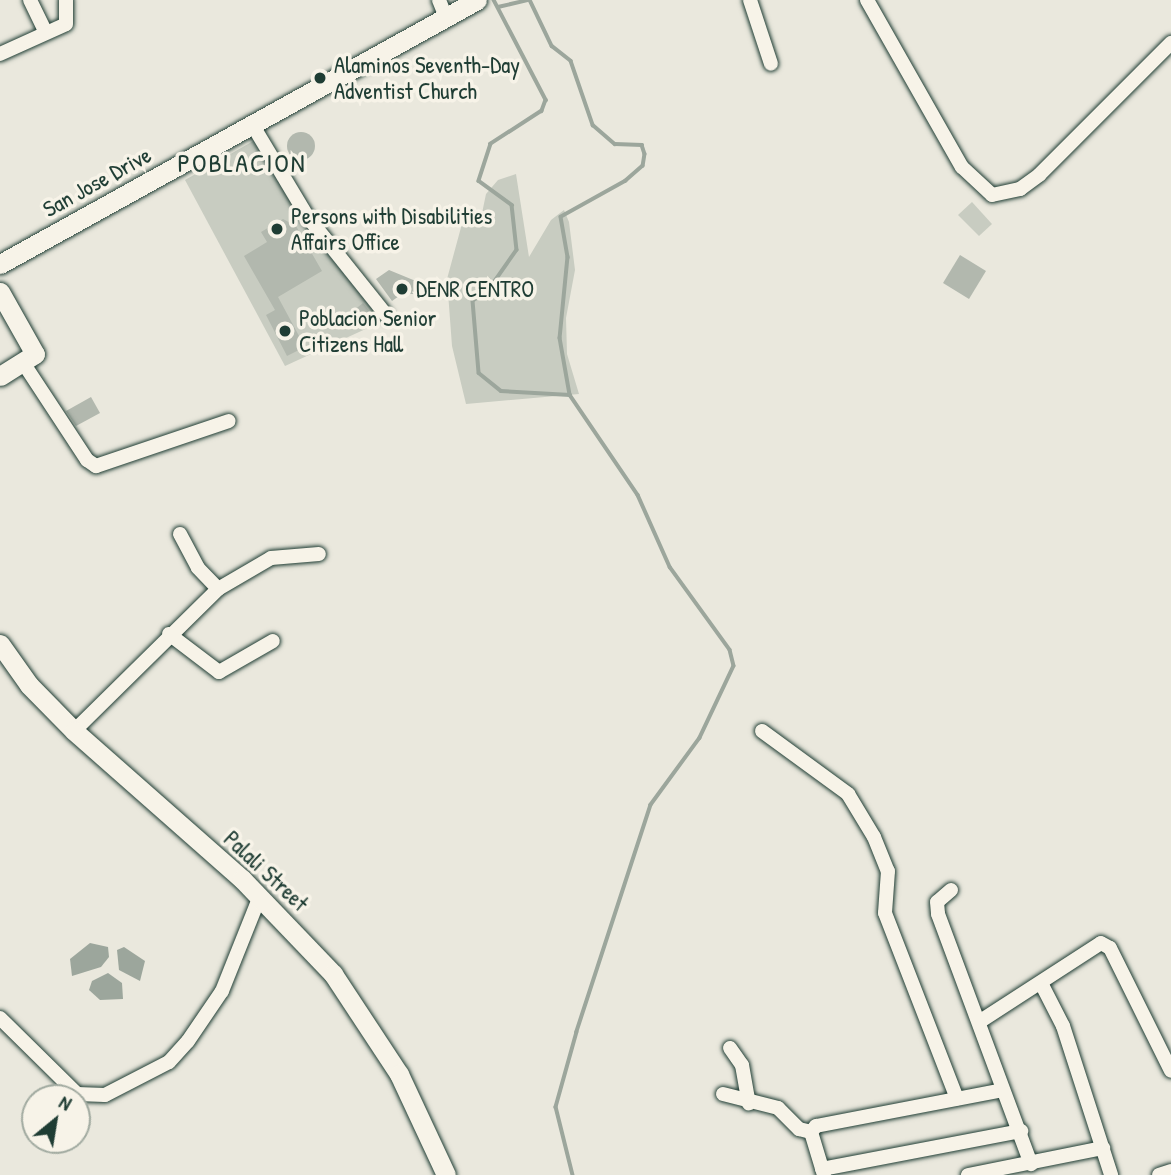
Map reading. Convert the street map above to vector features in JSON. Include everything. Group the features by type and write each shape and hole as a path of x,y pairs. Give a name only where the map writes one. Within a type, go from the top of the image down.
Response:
{"street":[{"path":"30,0 46,32"},
{"path":"0,54 66,24 66,0"},
{"name":"San Jose Drive","path":"0,264 252,124 442,8 476,0"},
{"path":"750,0 771,64"},
{"path":"867,0 962,167 992,195 1020,189 1039,175 1171,43"},
{"path":"252,124 307,216 386,315"},
{"path":"0,292 35,349 24,363 0,376"},
{"path":"24,363 87,460 96,466 229,421"},
{"path":"180,534 198,568 218,589"},
{"path":"74,730 169,634 218,589 271,558 319,554"},
{"path":"169,634 219,672 273,641"},
{"name":"Palali Street","path":"0,644 29,685 74,730 260,896 333,974 376,1035 417,1107 446,1175"},
{"path":"762,731 848,794 863,816 888,871 886,913 957,1098"},
{"path":"951,890 937,902 938,914 1031,1164"},
{"path":"0,1018 78,1094 105,1095 169,1062 188,1041 222,991 260,896"},
{"path":"979,1022 1041,983 1091,946 1110,948 1171,1070"},
{"path":"1041,983 1063,1026 1111,1175"},
{"path":"730,1048 743,1065 749,1103"},
{"path":"811,1132 820,1125 1003,1090"},
{"path":"723,1094 749,1103 778,1108 799,1129 811,1132"},
{"path":"811,1132 823,1172 1021,1132"},
{"path":"968,1175 1103,1148"},
{"path":"1159,1175 1171,1171"}],"shaded area":[{"path":"255,140 383,321 285,366 185,180"},
{"path":"516,174 529,257 551,220 564,210 569,222 575,270 566,318 567,354 579,394 466,404 452,346 447,279 463,220 481,218 486,194 498,180"},
{"path":"972,202 992,224 979,236 958,215"},
{"path":"90,943 108,947 109,957 101,967 72,976 70,959"},
{"path":"124,947 145,961 140,981 119,970 117,950"},
{"path":"108,973 122,983 123,999 100,1000 89,990 92,981"}],"building":[{"path":"301,132 311,136 315,146 311,156 301,160 291,156 287,146 291,136"},
{"path":"283,219 296,226 322,271 278,297 305,347 287,356 266,315 275,310 244,256 267,242 261,232"},
{"path":"960,255 986,271 969,299 943,283"},
{"name":"DENR CENTRO","path":"389,270 423,284 418,294 402,294 392,301 376,279"},
{"path":"363,303 373,316 357,329 347,316"},
{"path":"91,397 100,413 76,426 66,411"}],"waterway":[{"path":"494,0 546,100 542,111 491,144 479,181 512,205 517,250 489,290 473,301 479,373 501,391 570,395 638,495 670,567 730,650 734,666 700,738 651,805 577,1032 556,1107 573,1175"},
{"path":"498,7 528,0"},
{"path":"530,0 552,46 571,61 593,125 615,144 642,145 645,154 643,166 626,181 561,217 568,257 560,338 570,395"}],"place":[{"name":"Alaminos Seventh-Day Adventist Church","path":"320,78"},
{"name":"Persons with Disabilities Affairs Office","path":"277,229"},
{"name":"DENR CENTRO","path":"402,289"},
{"name":"Poblacion Senior Citizens Hall","path":"285,331"}],"district":[{"name":"POBLACION","path":"242,163"}]}
